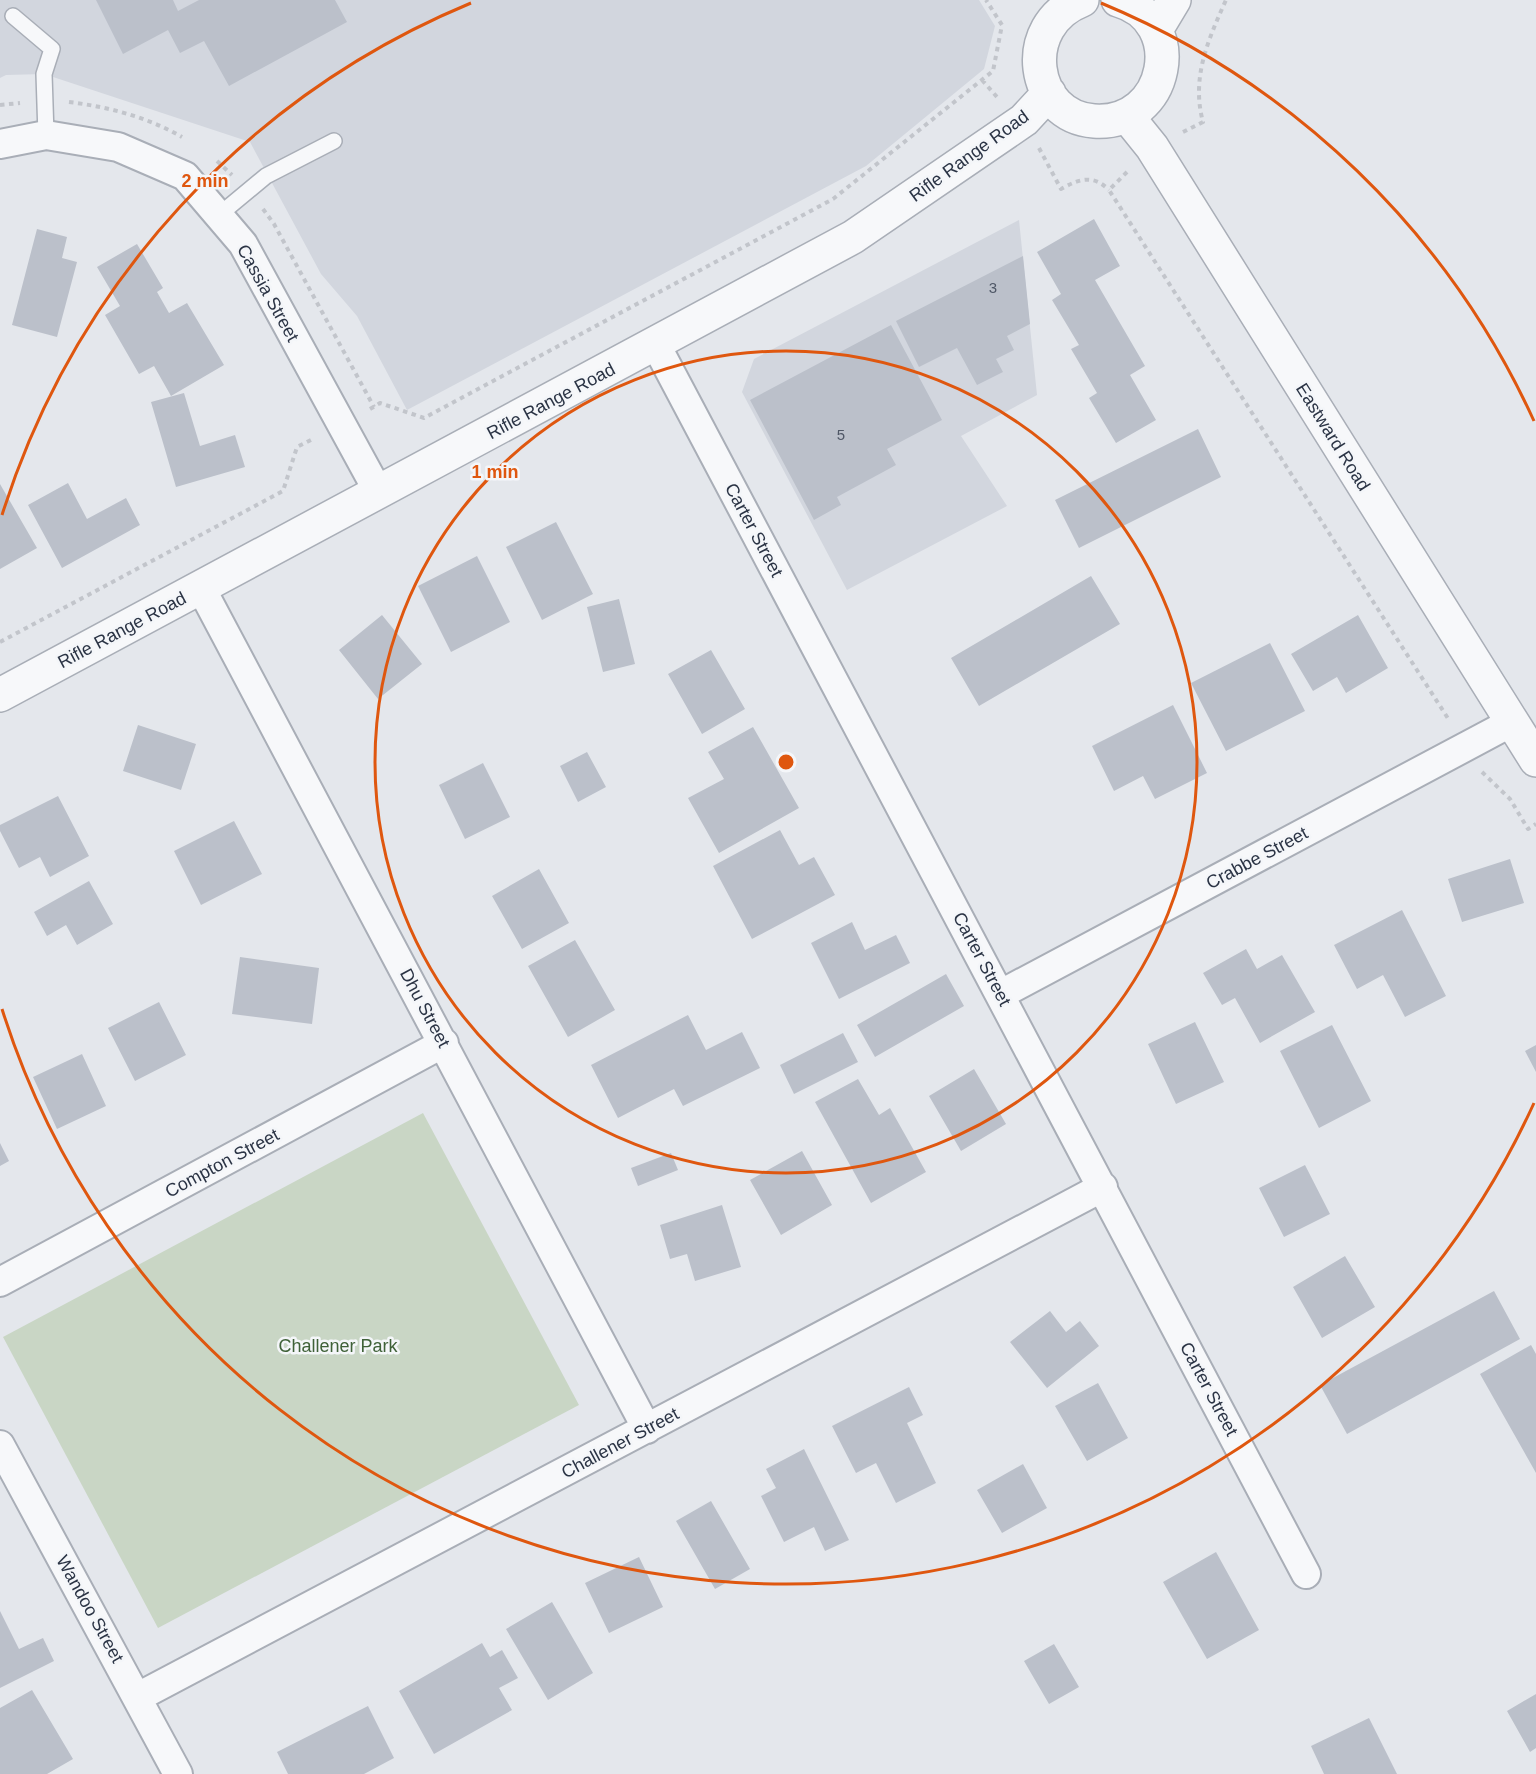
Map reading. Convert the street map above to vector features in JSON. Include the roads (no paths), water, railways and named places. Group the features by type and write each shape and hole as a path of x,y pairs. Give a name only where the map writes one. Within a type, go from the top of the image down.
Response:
{"street":[{"path":"1072,2 1053,18 1043,36 1039,55 1040,75 1049,93 1060,106 1075,116 1092,121 1110,121 1127,116 1143,105 1155,89 1162,69 1162,49 1156,30 1143,14 1118,0"},
{"path":"1156,30 1174,0"},
{"name":"Rifle Range Road","path":"0,695 656,345 853,237 1024,120 1049,93"},
{"name":"Eastward Road","path":"1127,116 1152,147 1536,760"},
{"name":"Cassia Street","path":"0,144 46,135 118,147 185,176 243,244 379,493"},
{"name":"Carter Street","path":"656,345 1306,1574"},
{"name":"Dhu Street","path":"201,588 647,1429"},
{"name":"Crabbe Street","path":"1001,994 1512,722"},
{"name":"Compton Street","path":"0,1282 444,1043"},
{"name":"Challener Street","path":"138,1697 1103,1188"},
{"name":"Wandoo Street","path":"0,1445 178,1774"}],"lane":[{"path":"13,16 52,49 44,74 46,135"},
{"path":"219,215 266,176 334,141"}],"park label":[{"name":"Challener Park","path":"338,1346"}]}
